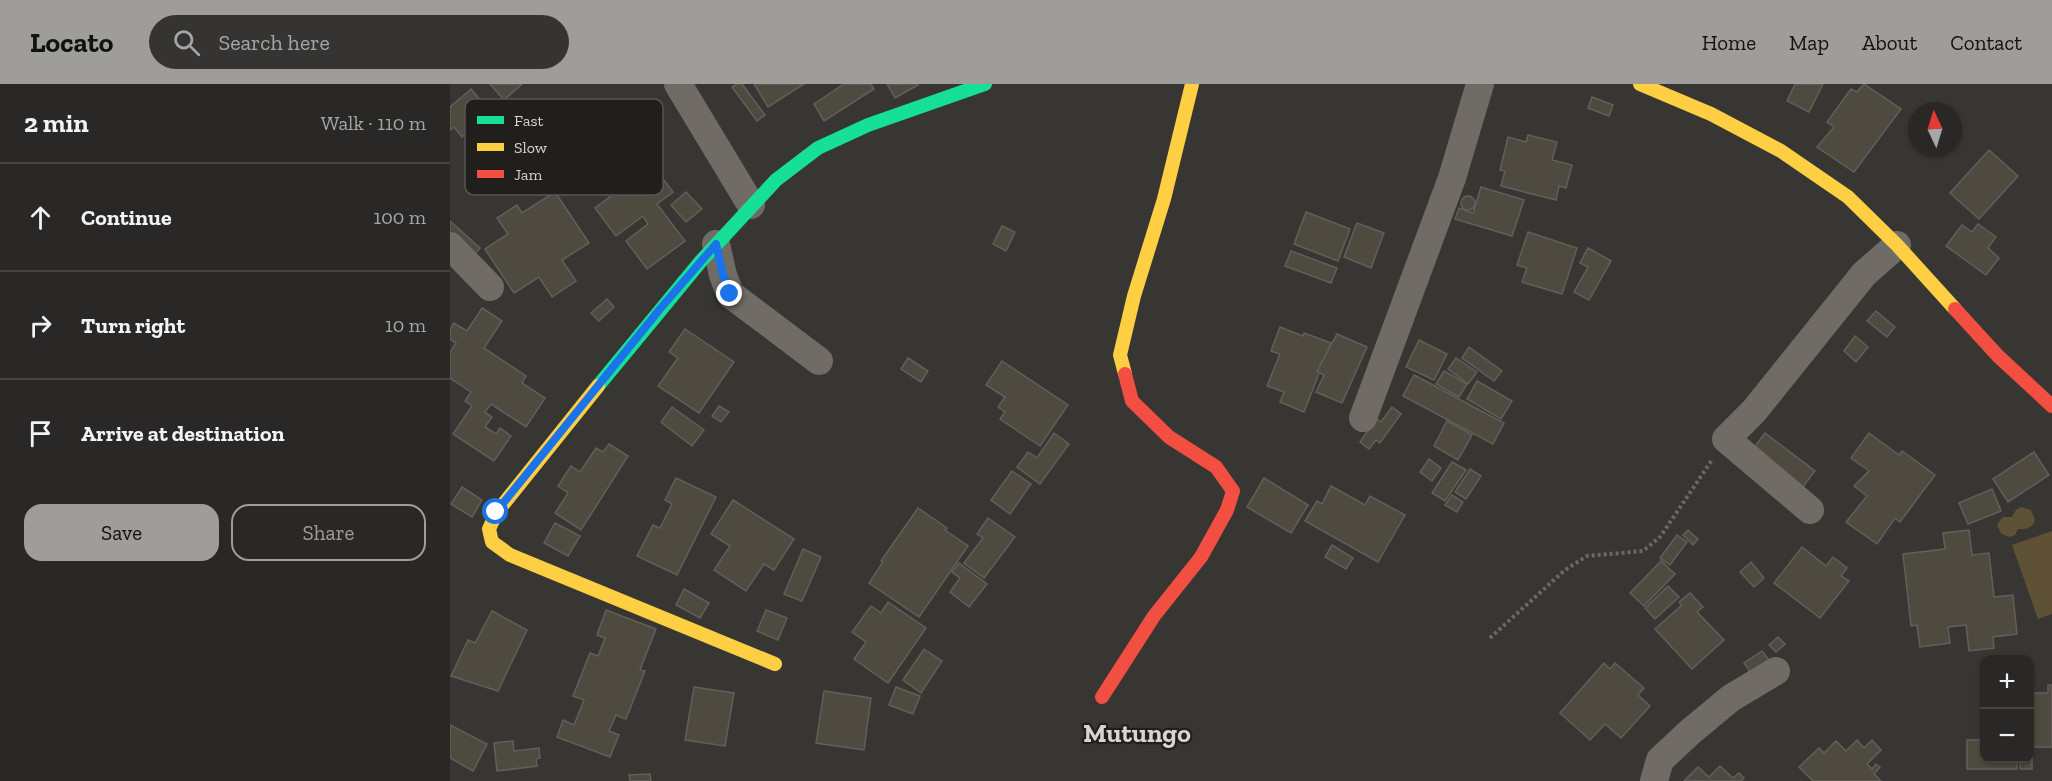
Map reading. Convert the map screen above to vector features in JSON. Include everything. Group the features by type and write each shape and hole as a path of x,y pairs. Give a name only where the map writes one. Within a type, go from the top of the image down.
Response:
{"street":[{"path":"678,84 751,205"},
{"path":"775,664 510,555 492,542 489,529 496,512 660,309 751,205 776,180 818,148 868,125 985,84"},
{"path":"1102,697 1154,616 1202,557 1227,510 1233,490 1216,467 1169,437 1132,401 1120,355 1134,296 1164,199 1192,84"},
{"path":"1363,418 1452,178 1480,84"},
{"path":"1641,84 1711,114 1781,152 1848,197 1897,244 1998,356 2052,406"},
{"path":"716,244 730,294 819,362"},
{"path":"1810,510 1726,440 1754,411 1864,274 1897,244"},
{"path":"450,246 490,287"},
{"path":"1654,781 1660,760 1690,732 1731,698 1776,672"}],"path":[{"path":"1490,638 1565,570 1587,556 1643,551 1660,537 1726,440"}],"shaded area":[{"path":"2021,507 2031,510 2035,520 2031,527 2018,529 2015,535 2010,537 2001,534 1997,525 2003,517 2012,517"},
{"path":"2052,531 2052,614 2038,619 2012,545"}],"building":[{"path":"490,84 522,84 505,99"},
{"path":"742,84 765,115 757,121 732,87"},
{"path":"754,84 804,84 768,107"},
{"path":"844,84 871,84 874,89 824,121 814,104"},
{"path":"887,84 917,84 918,85 895,98"},
{"path":"1795,84 1823,84 1809,112 1787,101"},
{"path":"1864,84 1901,109 1854,172 1817,147 1834,127 1827,122 1851,89 1857,92"},
{"path":"471,89 479,99 465,99 465,134 462,137 454,127 450,130 450,107"},
{"path":"1592,97 1613,105 1609,116 1588,108"},
{"path":"1528,135 1557,142 1552,160 1572,165 1566,188 1559,186 1556,200 1501,186 1505,171 1500,170 1508,137 1526,142"},
{"path":"1989,150 2018,176 1979,219 1950,193"},
{"path":"663,179 673,192 657,204 685,241 647,269 626,241 648,224 643,216 616,236 595,208 612,195 663,195"},
{"path":"1481,187 1524,200 1512,236 1455,219 1459,208 1473,213"},
{"path":"686,192 702,209 686,222 671,205"},
{"path":"550,195 557,195 589,243 562,260 576,281 552,297 539,277 514,293 485,249 508,234 497,218 517,205 522,213"},
{"path":"1465,196 1471,196 1475,203 1471,210 1465,210 1461,206 1461,200"},
{"path":"1306,212 1350,229 1338,261 1294,244"},
{"path":"450,221 480,248 472,257 450,237"},
{"path":"1357,223 1384,233 1371,268 1344,257"},
{"path":"1978,224 1996,237 1988,248 1999,258 1986,275 1946,246 1962,225 1972,232"},
{"path":"1002,226 1015,232 1006,251 993,244"},
{"path":"1528,232 1577,248 1562,294 1522,282 1527,268 1517,265"},
{"path":"1588,248 1611,261 1589,300 1574,292 1588,267 1580,263"},
{"path":"1291,251 1337,268 1331,283 1285,266"},
{"path":"607,299 614,307 599,321 591,313"},
{"path":"482,308 502,321 484,348 526,376 522,383 545,398 526,427 491,404 485,412 492,417 485,427 496,434 500,428 511,436 494,461 453,434 472,406 465,401 471,392 450,378 450,352 456,343 450,339 450,329 454,323 467,331"},
{"path":"1876,311 1895,327 1887,337 1867,321"},
{"path":"1280,327 1331,343 1304,412 1280,402 1284,392 1267,386 1280,354 1271,351"},
{"path":"685,329 734,362 699,413 658,386 678,358 669,352"},
{"path":"1337,334 1367,347 1342,403 1316,392 1324,375 1317,371"},
{"path":"1855,336 1868,347 1856,362 1844,351"},
{"path":"1419,340 1447,354 1434,380 1406,367"},
{"path":"1469,347 1502,371 1494,381 1462,358"},
{"path":"908,358 928,371 921,382 901,369"},
{"path":"1456,358 1477,372 1468,384 1448,369"},
{"path":"1002,361 1068,405 1040,446 1000,419 1005,412 998,407 1005,397 986,385"},
{"path":"1444,371 1467,384 1459,397 1436,384"},
{"path":"1414,375 1504,423 1493,444 1403,396"},
{"path":"1477,381 1512,401 1501,419 1467,399"},
{"path":"719,406 729,412 721,422 712,416"},
{"path":"672,407 704,430 692,446 661,422"},
{"path":"1392,407 1401,414 1380,443 1376,440 1369,449 1360,442 1376,418 1381,422"},
{"path":"1447,421 1472,435 1458,460 1434,446"},
{"path":"1054,433 1069,444 1040,484 1017,467 1028,452 1037,458"},
{"path":"1765,433 1815,471 1799,492 1749,454"},
{"path":"1869,433 1899,455 1902,451 1935,475 1900,522 1895,518 1877,544 1846,522 1867,496 1854,486 1869,471 1851,458"},
{"path":"609,444 628,456 581,530 555,513 568,493 558,486 571,466 580,472 596,448 603,452"},
{"path":"2034,452 2049,475 2008,502 1993,479"},
{"path":"1429,459 1441,468 1432,481 1420,472"},
{"path":"1452,462 1466,470 1445,501 1432,493"},
{"path":"1470,469 1481,476 1466,499 1455,492"},
{"path":"1012,471 1031,484 1010,514 991,500"},
{"path":"676,478 716,497 677,575 637,556 653,525 660,528 672,504 665,500"},
{"path":"1264,478 1308,505 1291,533 1247,507"},
{"path":"1331,486 1365,505 1370,496 1405,515 1378,562 1305,521 1317,501 1322,504"},
{"path":"462,487 482,500 472,517 451,504"},
{"path":"1992,489 2001,511 1968,524 1959,503"},
{"path":"1452,495 1463,502 1457,512 1445,505"},
{"path":"733,500 794,539 774,570 764,564 746,591 714,570 730,546 711,534"},
{"path":"918,508 968,546 919,617 869,583 883,562 881,561"},
{"path":"988,518 1015,537 984,578 964,563 983,538 977,534"},
{"path":"555,523 580,536 568,556 544,543"},
{"path":"1688,530 1698,539 1693,545 1683,535"},
{"path":"1969,530 1972,555 1989,553 1994,597 2013,595 2017,634 1993,637 1994,648 1969,651 1966,625 1948,627 1950,643 1920,647 1917,625 1911,626 1903,554 1945,549 1943,533"},
{"path":"1677,535 1687,542 1670,565 1660,558"},
{"path":"1332,545 1353,558 1346,569 1325,557"},
{"path":"1802,547 1826,566 1833,557 1847,568 1841,576 1849,581 1820,618 1774,583"},
{"path":"803,549 821,557 802,601 784,594"},
{"path":"1661,561 1675,574 1644,606 1630,593"},
{"path":"1751,562 1764,578 1754,587 1740,572"},
{"path":"959,563 987,584 969,607 950,592 960,578 952,572"},
{"path":"1668,586 1679,597 1655,619 1645,608"},
{"path":"684,589 709,603 700,618 676,605"},
{"path":"1690,593 1703,607 1697,612 1724,640 1692,669 1655,629 1682,605 1679,602"},
{"path":"888,602 926,628 888,683 854,659 866,642 852,632 871,606 881,613"},
{"path":"606,610 656,629 640,670 645,671 626,719 616,715 609,731 619,735 610,757 557,737 563,720 574,725 584,700 573,696 590,653 598,656 605,638 597,635"},
{"path":"766,610 787,618 778,640 757,631"},
{"path":"492,611 527,630 498,691 451,676 468,640 475,643"},
{"path":"1778,637 1785,644 1776,652 1769,645"},
{"path":"924,649 942,661 921,693 903,680"},
{"path":"1762,651 1771,663 1753,676 1744,663"},
{"path":"1604,663 1610,669 1615,663 1644,688 1638,695 1650,706 1621,738 1605,724 1590,740 1560,713"},
{"path":"2048,685 2052,685 2052,747 2034,747 2034,693 2048,693"},
{"path":"694,687 734,693 725,746 685,740"},
{"path":"896,687 920,696 913,714 889,705"},
{"path":"824,691 871,698 864,750 816,743"},
{"path":"450,725 487,744 473,771 450,758"},
{"path":"1857,740 1864,748 1872,740 1881,750 1867,764 1872,769 1876,764 1880,767 1874,774 1881,781 1813,781 1799,767 1819,748 1824,753 1836,741 1846,751"},
{"path":"1967,740 1980,740 1980,763 2017,763 2017,769 1967,769"},
{"path":"513,741 514,751 539,748 540,758 536,759 537,766 497,771 494,743"},
{"path":"2020,763 2032,763 2032,769 2020,769"},
{"path":"1720,766 1733,778 1739,773 1744,778 1741,781 1684,781 1698,767 1709,777"},
{"path":"650,774 651,781 630,781 629,775"}],"traffic: fast":[{"path":"598,386 701,261 776,180 818,148 868,125 985,84"}],"traffic: slow":[{"path":"1125,374 1120,355 1134,296 1164,199 1192,84"},
{"path":"1640,84 1711,114 1781,151 1848,197 1897,245 1955,309"},
{"path":"598,386 497,512 489,529 492,542 510,555 775,664"}],"traffic: jam":[{"path":"1955,309 1998,356 2052,406"},
{"path":"1102,697 1154,616 1201,557 1227,510 1233,491 1216,467 1169,437 1132,401 1125,374"}],"district":[{"name":"Mutungo","path":"1137,733"}],"route":[{"path":"496,512 660,309 716,244 730,294"}]}
